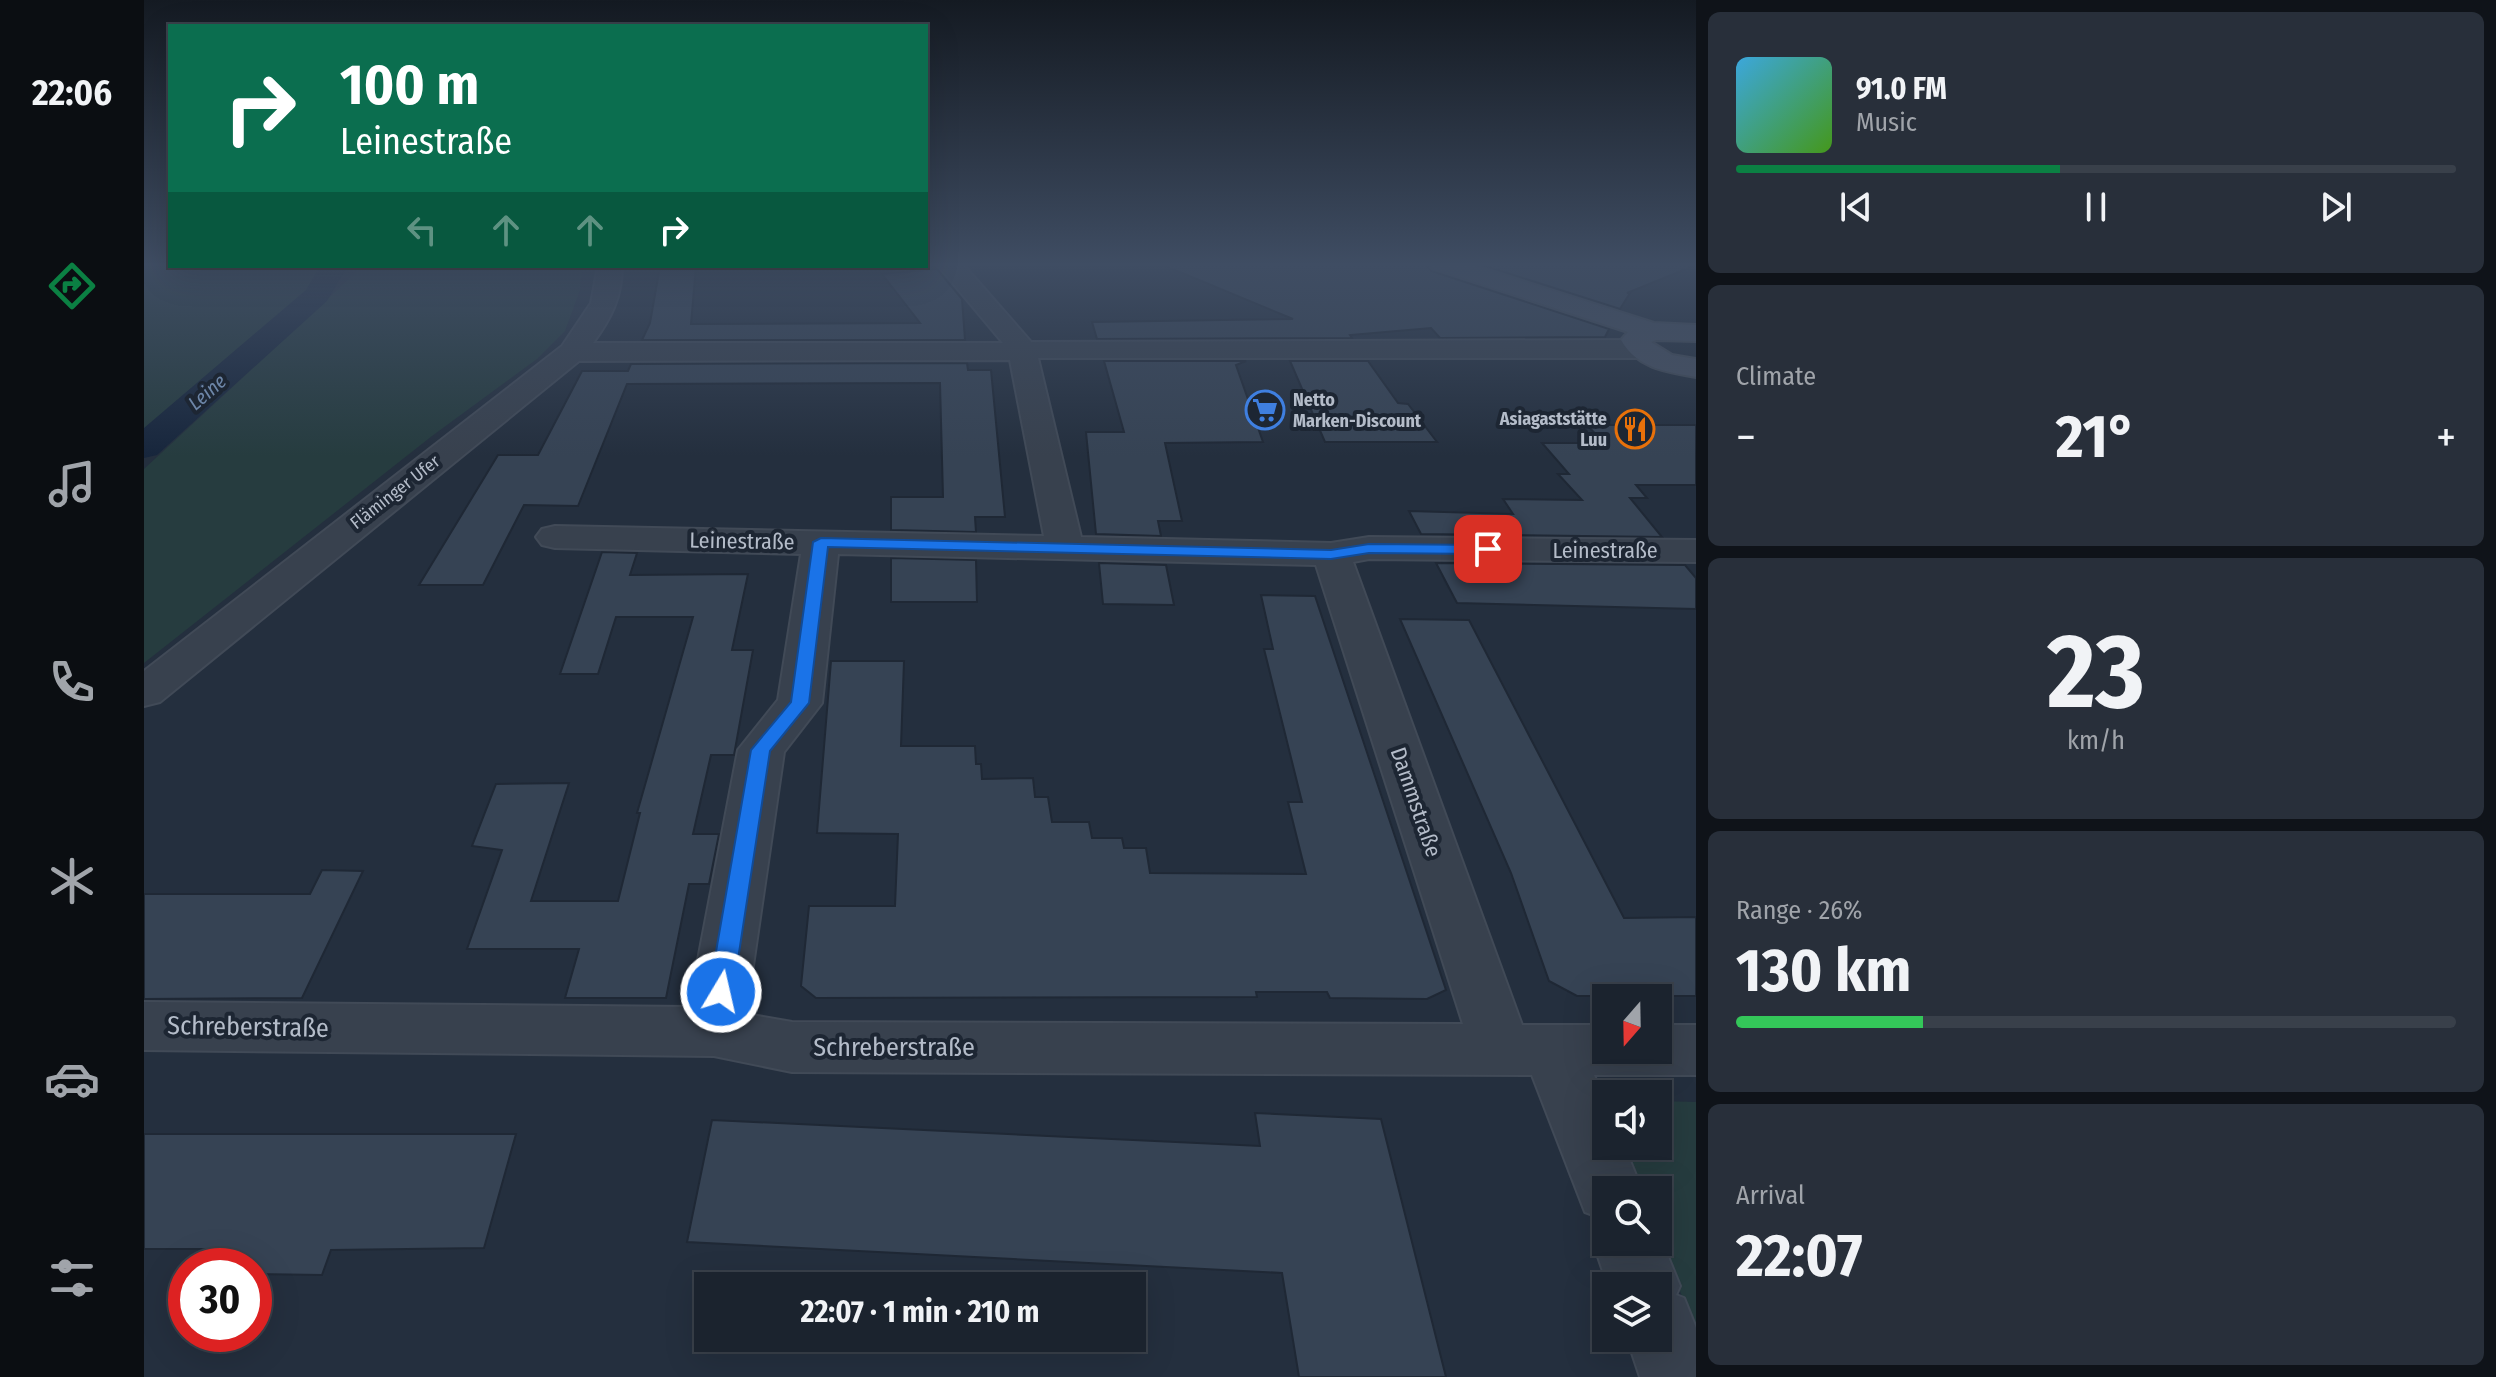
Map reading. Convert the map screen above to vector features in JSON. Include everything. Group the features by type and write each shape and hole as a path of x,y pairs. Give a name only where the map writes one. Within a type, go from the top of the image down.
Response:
{"street":[{"name":"Fläminger Ufer","path":"144,693 572,352 591,327"},
{"path":"1006,327 1022,350 1065,549"},
{"path":"1612,327 1646,340 1662,360 1695,371"},
{"path":"572,352 981,353 1071,348 1646,340 1696,333"},
{"name":"Leinestraße","path":"555,537 1331,554 1369,548 1696,551"},
{"path":"714,1032 761,750 800,703 821,542"},
{"name":"Dammstraße","path":"1331,554 1527,1050 1601,1176"},
{"name":"Schreberstraße","path":"144,1026 714,1032 792,1047 1592,1050"},
{"path":"1672,1050 1696,1050"},
{"path":"1669,1352 1678,1377"}],"green space":[{"path":"144,327 280,327 144,447"},
{"path":"297,327 566,327 537,359 432,436 144,663 144,469"},
{"path":"1672,1101 1696,1102 1696,1334 1667,1256 1672,1256 1672,1176 1637,1176 1631,1160 1672,1160"}],"building":[{"path":"648,327 964,327 965,340 642,340"},
{"path":"1094,327 1604,327 1609,329 1605,337 1440,338 1431,328 1350,335 1352,338 1097,339"},
{"path":"1104,361 1246,361 1236,365 1263,442 1165,443 1182,521 1158,521 1161,536 1096,534 1086,432 1124,432"},
{"path":"1290,361 1368,361 1398,403 1408,404 1437,442 1325,442"},
{"path":"967,363 968,370 991,370 1005,517 975,517 976,532 891,530 891,497 943,497 940,383 627,384 578,506 524,505 483,585 419,585 498,455 538,455 582,371 628,371 631,364"},
{"path":"1587,425 1696,425 1696,485 1636,485 1647,498 1630,498 1662,537 1421,534 1409,511 1513,514 1503,499 1582,500 1558,474 1569,474 1542,443 1604,443"},
{"path":"602,552 637,553 630,575 748,574 732,650 753,650 734,755 711,755 693,834 719,834 709,884 689,884 666,998 565,998 579,949 467,949 502,850 472,846 496,784 569,783 531,901 618,901 640,813 637,813 693,617 616,617 598,674 560,674"},
{"path":"891,558 976,560 977,602 891,602"},
{"path":"1099,563 1166,565 1174,605 1103,604"},
{"path":"1436,563 1685,565 1696,578 1696,609 1457,603"},
{"path":"1261,595 1315,596 1446,990 1427,999 1330,998 1327,992 1256,992 1257,997 816,998 801,986 809,906 895,906 898,834 817,833 831,661 904,661 901,746 975,746 976,764 981,764 982,779 1033,778 1035,797 1048,797 1052,822 1089,822 1092,838 1122,838 1124,848 1146,848 1150,873 1306,874 1288,802 1302,802 1264,649 1273,649"},
{"path":"1400,619 1469,620 1624,918 1696,917 1696,996 1672,996 1672,984 1592,984 1592,996 1577,996 1549,981 1511,873"},
{"path":"322,870 363,871 302,998 144,999 144,894 310,894"},
{"path":"1255,1113 1381,1119 1446,1377 1299,1377 1282,1273 687,1242 712,1120 1260,1146"},
{"path":"144,1134 516,1134 484,1248 331,1250 322,1275 272,1274 272,1248 144,1249"}],"waterway":[{"name":"Leine","path":"144,447 280,327"}],"place":[{"name":"Netto Marken-Discount","path":"1265,410"},
{"name":"Asiagaststätte Luu","path":"1635,429"}],"route":[{"path":"721,992 761,750 800,703 821,542 1026,546 1092,551 1331,554 1369,548 1488,549"}]}
